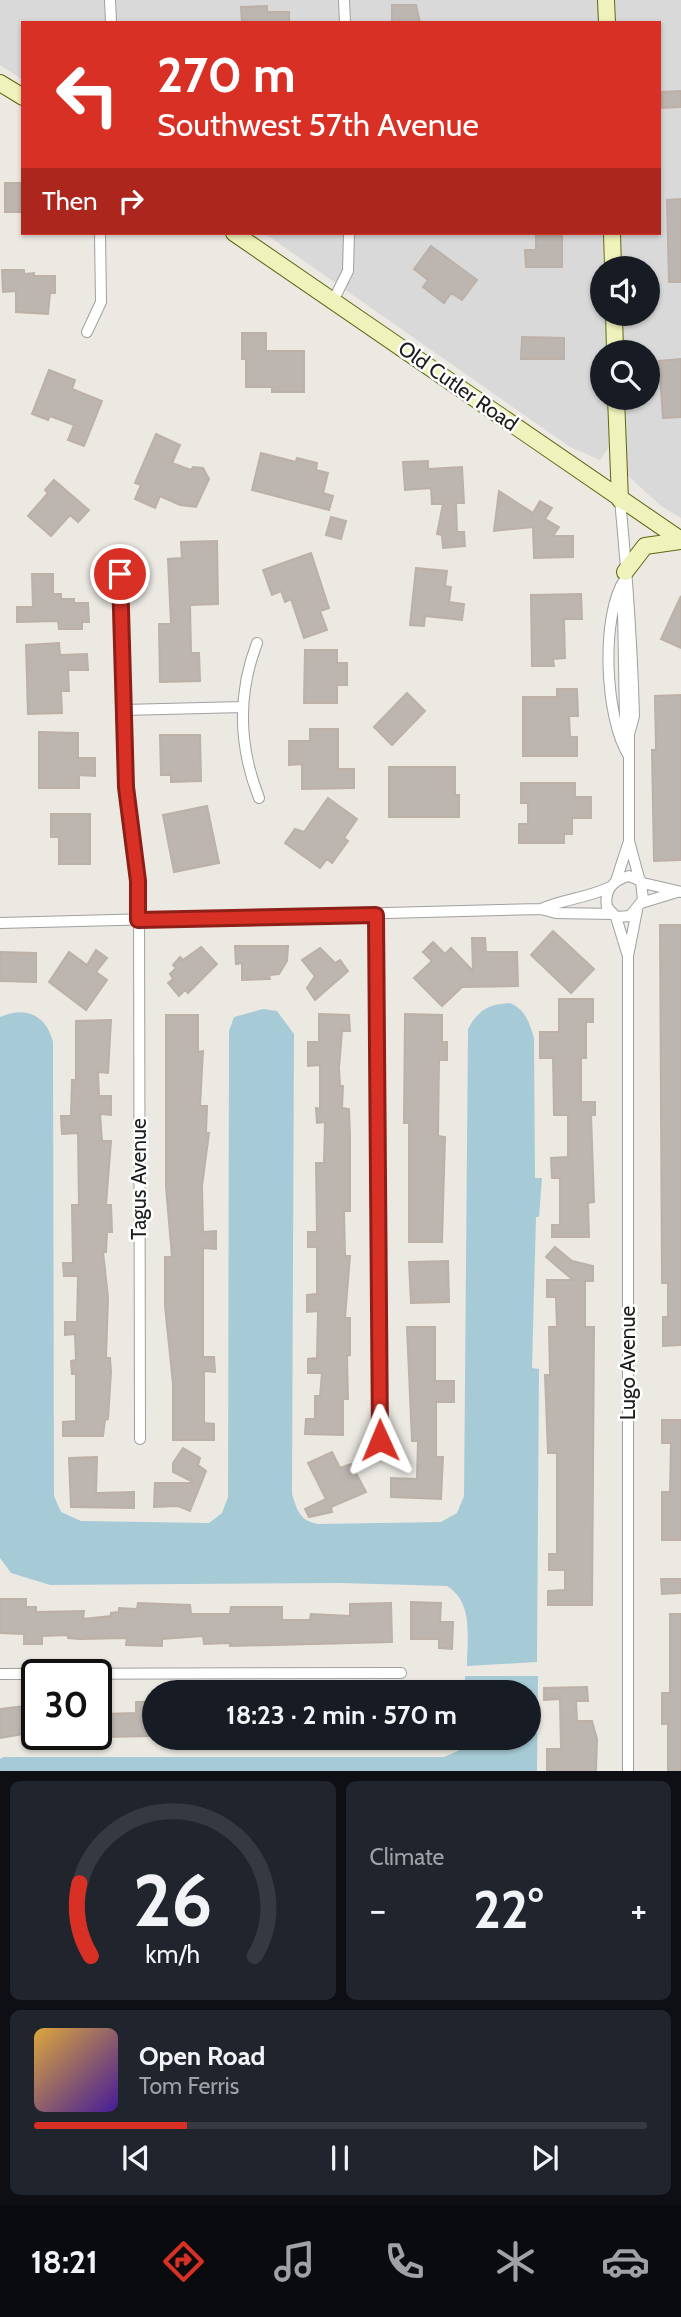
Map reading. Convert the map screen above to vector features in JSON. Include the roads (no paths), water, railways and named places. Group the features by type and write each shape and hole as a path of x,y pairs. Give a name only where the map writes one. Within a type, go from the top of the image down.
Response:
{"main road":[{"path":"606,0 607,21"},
{"path":"0,83 21,96"},
{"name":"Old Cutler Road","path":"237,235 334,299 681,541"},
{"path":"612,235 613,256"},
{"path":"617,410 620,500"},
{"path":"625,575 645,546 681,541"}],"street":[{"path":"110,0 111,21"},
{"path":"345,0 345,21"},
{"path":"87,332 101,302 100,235"},
{"path":"334,299 348,271 349,235"},
{"path":"620,500 626,592 631,610 634,716 629,734 629,841 645,891 628,956"},
{"name":"Tagus Avenue","path":"120,574 127,803 136,860 138,920 140,1439"},
{"path":"625,575 616,592 610,626 613,709 620,743 629,756"},
{"path":"257,643 248,668 243,707 245,758 259,798"},
{"path":"123,710 243,707"},
{"path":"628,956 615,915 606,902 629,841"},
{"path":"541,909 555,903 586,898 629,876 679,892"},
{"path":"0,923 541,909 625,917 639,906 679,892"},
{"path":"376,915 380,1440"},
{"name":"Lugo Avenue","path":"628,956 628,1771"},
{"path":"0,1674 401,1673"}],"water":[{"path":"510,1003 523,1013 534,1038 535,1178 542,1178 539,1217 536,1217 532,1368 539,1369 537,1662 467,1666 468,1633 465,1611 456,1593 447,1586 340,1583 50,1585 11,1573 0,1558 0,1017 18,1012 33,1015 45,1025 53,1042 54,1496 61,1512 81,1521 209,1523 222,1513 228,1497 229,1031 234,1017 263,1009 277,1011 294,1034 294,1500 303,1517 318,1524 441,1522 457,1513 464,1496 468,1029 485,1009"},
{"path":"465,1676 538,1676 538,1680 465,1680"},
{"path":"537,1750 537,1771 0,1771 0,1759 4,1757 444,1757 458,1751"}]}
